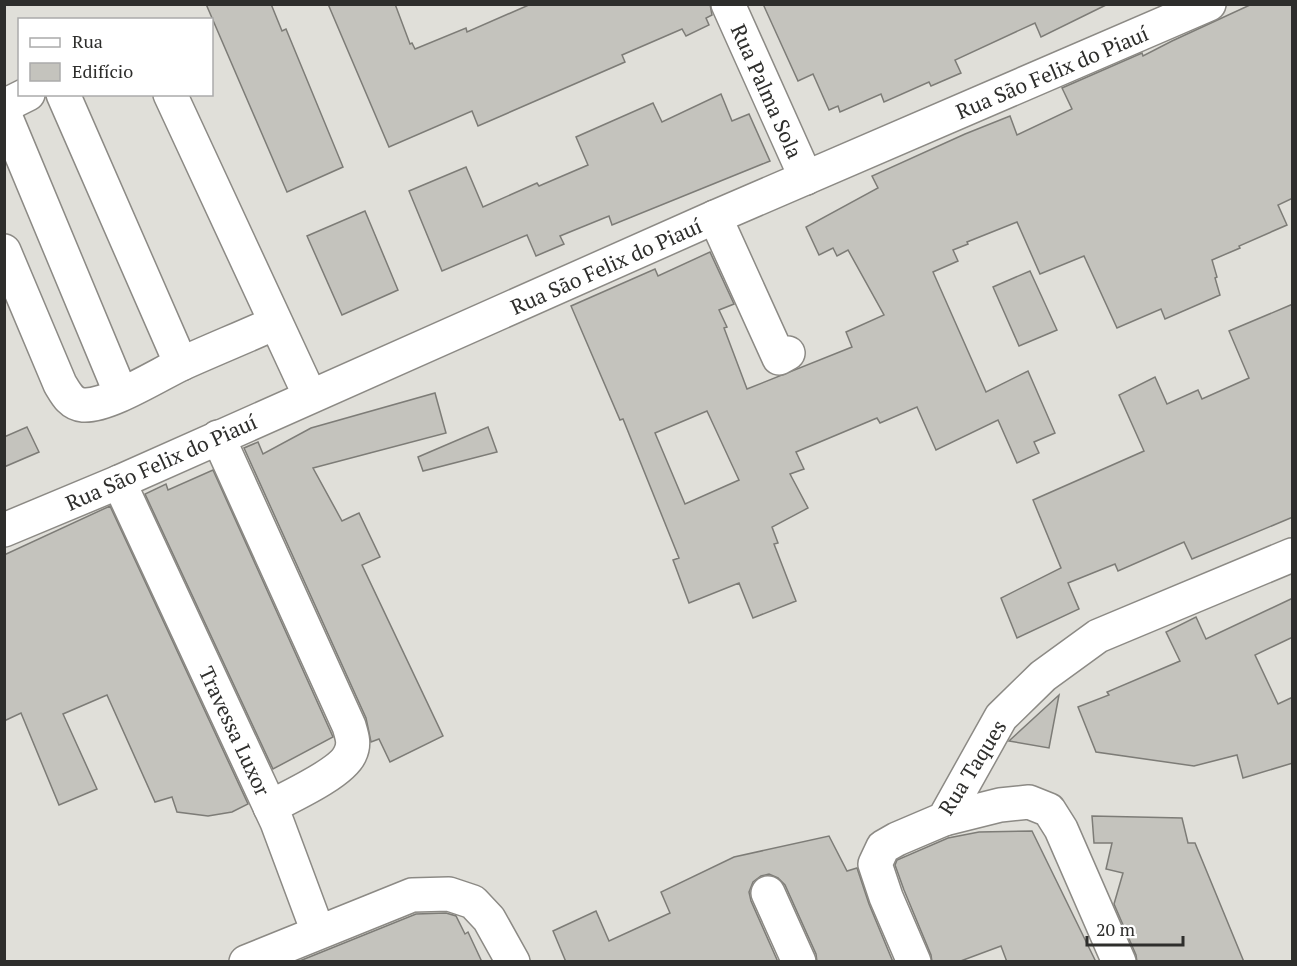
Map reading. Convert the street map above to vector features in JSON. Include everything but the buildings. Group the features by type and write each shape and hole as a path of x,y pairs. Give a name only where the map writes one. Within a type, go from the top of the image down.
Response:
{"street":[{"name":"Rua Palma Sola","path":"728,4 806,178"},
{"name":"Rua São Felix do Piauí","path":"4,530 118,482 715,217 1209,4"},
{"path":"4,106 24,96"},
{"path":"64,96 181,364"},
{"path":"171,96 310,396"},
{"path":"4,113 121,394"},
{"path":"715,217 779,358 788,353"},
{"path":"4,251 60,384 72,402 81,405 92,405 121,394 181,364 275,323"},
{"name":"Travessa Luxor","path":"118,482 270,807 336,770 350,756 354,740 218,437"},
{"name":"Rua Taques","path":"914,962 886,897 875,864 883,847 944,819 1001,717 1043,676 1098,636 1293,555"},
{"path":"944,819 1000,805 1029,802 1049,810 1060,828 1119,962"},
{"path":"270,807 318,932"},
{"path":"768,893 799,962"},
{"path":"246,961 412,894 449,894 472,902 489,919 513,962"}]}
